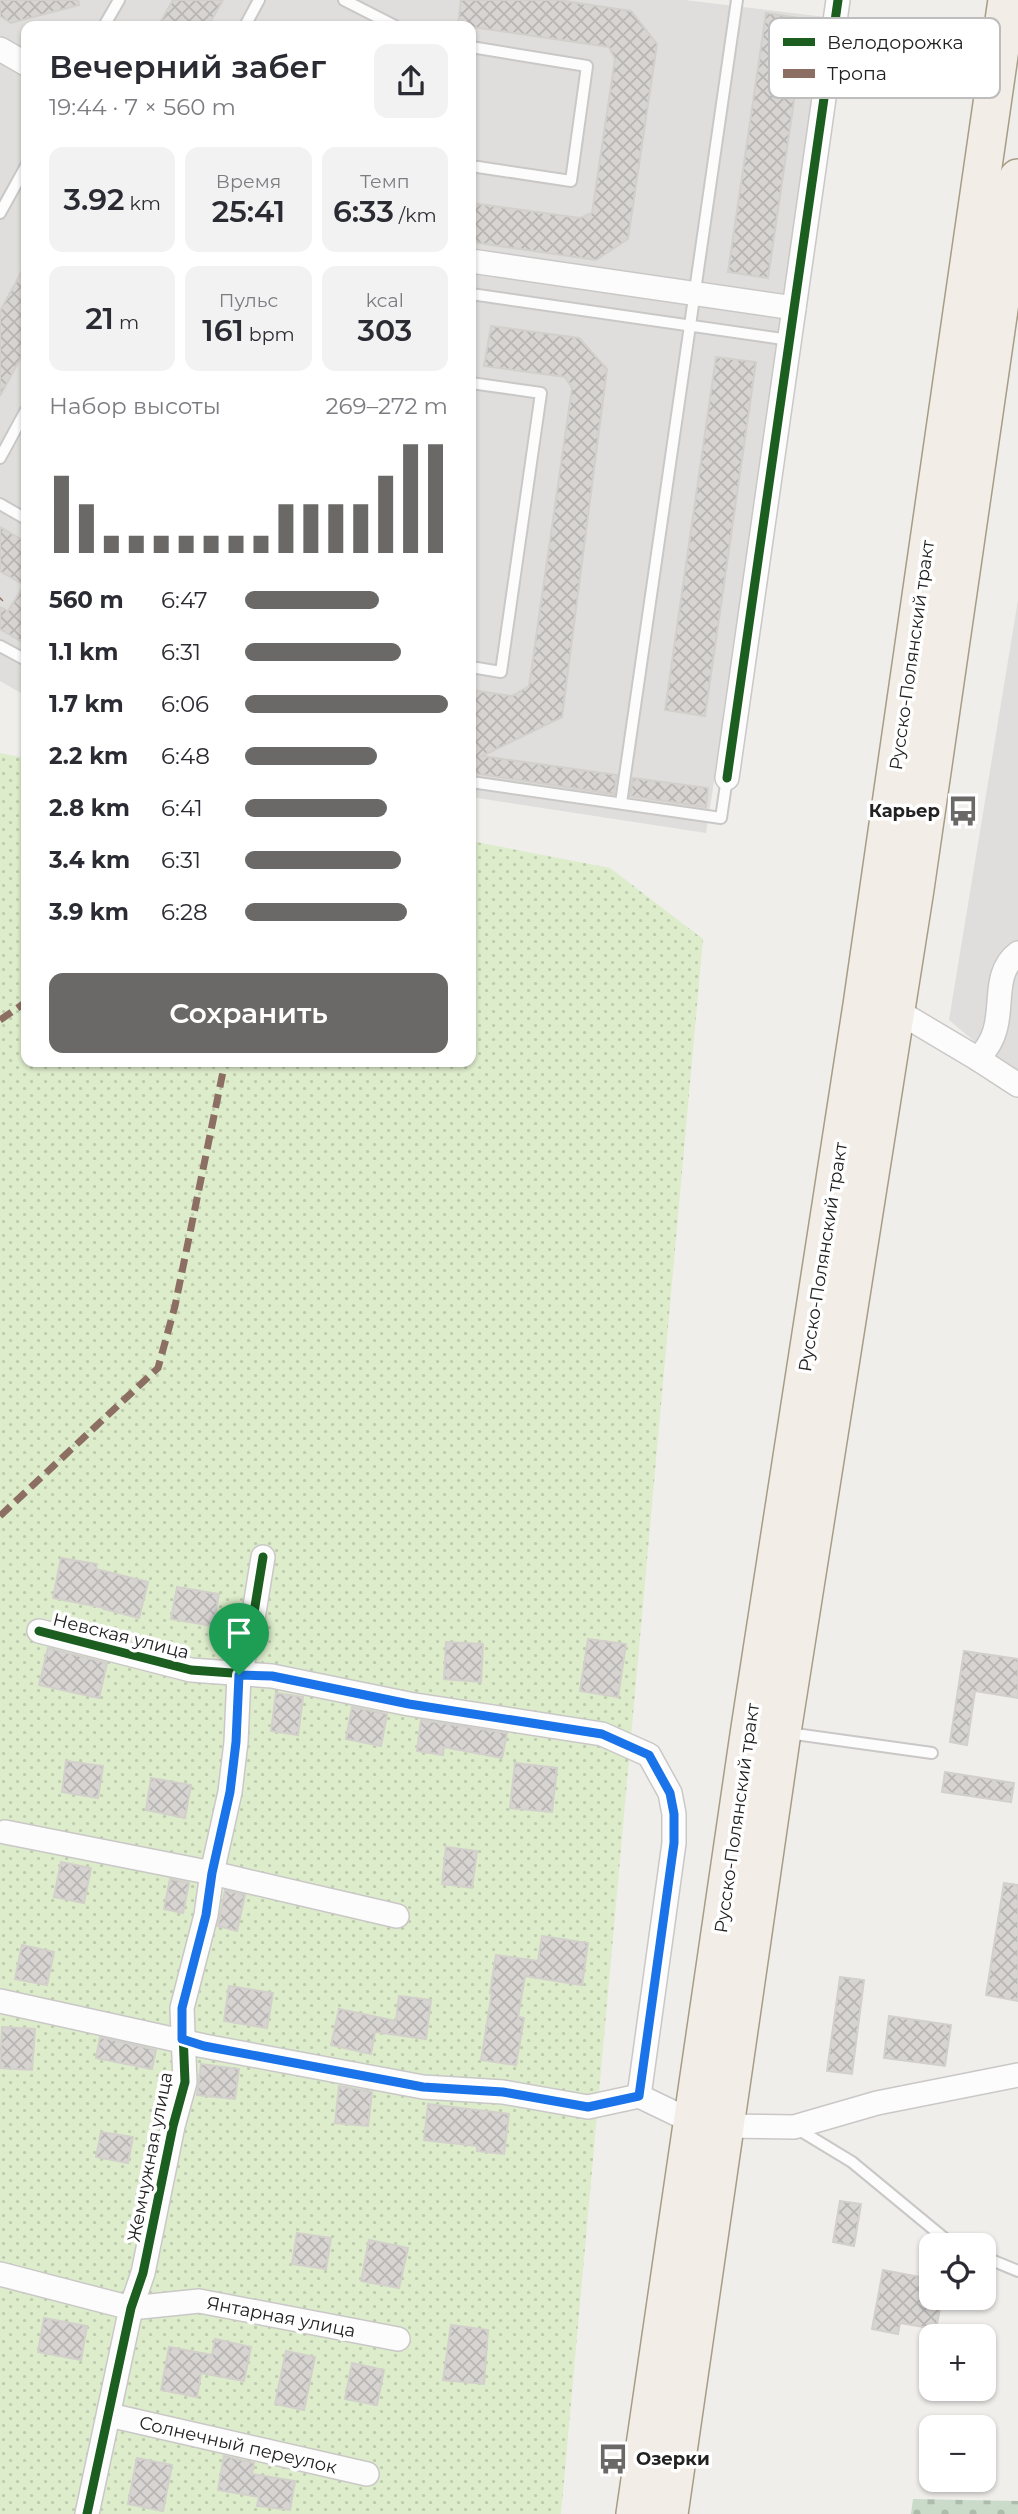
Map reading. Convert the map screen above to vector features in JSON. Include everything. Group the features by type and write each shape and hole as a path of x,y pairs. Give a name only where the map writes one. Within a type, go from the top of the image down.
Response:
{"main road":[{"name":"Русско-Полянский тракт","path":"1000,49 1007,0"},
{"name":"Русско-Полянский тракт","path":"669,2514 750,1728 868,965 993,98"},
{"name":"Русско-Полянский тракт","path":"635,2514 782,1732 894,1009 915,890 1018,178"}],"street":[{"path":"834,18 837,0"},
{"path":"0,49 21,61"},
{"path":"726,778 823,98"},
{"path":"476,262 794,308"},
{"path":"978,1059 988,1048 996,1029 1004,967 1017,954"},
{"path":"894,1009 1018,1085"},
{"name":"Жемчужная улица","path":"87,2514 131,2308 143,2273 173,2126 185,2081 182,2008 206,1915 231,1780 239,1675 251,1631 263,1557"},
{"name":"Невская улица","path":"39,1631 191,1670 272,1676 409,1704 602,1734 649,1755 670,1793 674,1814 674,1843 639,2096"},
{"path":"5,1832 212,1873 397,1916"},
{"path":"0,2001 204,2046 423,2087 503,2092 588,2107 639,2096 709,2124 794,2127 877,2102 1018,2075"},
{"name":"Янтарная улица","path":"0,2274 131,2308 198,2301 398,2339"},
{"name":"Солнечный переулок","path":"109,2415 368,2474"}],"lane":[{"path":"107,21 119,0"},
{"path":"248,21 259,0"},
{"path":"344,0 385,21"},
{"path":"621,803 737,0"},
{"path":"476,48 587,65 571,181 476,167"},
{"path":"0,213 21,175"},
{"path":"476,295 790,340"},
{"path":"476,384 541,393 501,672 476,668"},
{"path":"0,457 21,419"},
{"path":"0,504 21,516"},
{"path":"0,646 21,657"},
{"path":"476,783 721,818 726,778"},
{"path":"782,1732 932,1753"},
{"path":"794,2127 852,2162 937,2233"},
{"path":"996,2262 1018,2271"}],"shaded area":[{"path":"0,0 685,0 833,18 769,18 769,98 821,98 706,833 476,798 476,21 21,21 21,693 0,681"},
{"path":"1018,600 1018,1075 949,1020"}],"green space":[{"path":"0,753 21,757 21,1067 476,1067 476,842 610,868 703,939 561,2514 0,2514"},
{"path":"913,2499 1018,2501 1018,2514 911,2514"}],"building":[{"path":"0,0 78,0 79,5 11,23 0,16"},
{"path":"173,0 223,0 211,21 161,21"},
{"path":"461,0 558,0 631,11 657,44 628,239 596,260 476,243 476,204 580,218 592,213 615,59 609,47 476,28 476,21 458,21"},
{"path":"766,13 799,18 769,18 769,98 794,98 768,278 728,272"},
{"path":"21,273 21,357 0,396 0,311"},
{"path":"491,326 579,338 607,369 562,717 482,756 617,775 614,794 476,774 476,691 512,696 529,686 572,388 565,377 484,366"},
{"path":"716,357 756,362 705,716 665,710"},
{"path":"0,527 21,539 21,583 0,571"},
{"path":"21,590 21,641 0,629 0,607 8,611"},
{"path":"633,778 708,788 706,807 630,796"},
{"path":"61,1558 97,1564 96,1569 148,1582 139,1618 53,1598"},
{"path":"177,1587 219,1594 213,1626 171,1619"},
{"path":"588,1639 626,1644 618,1697 580,1691"},
{"path":"446,1642 483,1644 481,1682 444,1679"},
{"path":"48,1648 107,1663 99,1698 39,1685"},
{"path":"964,1651 1018,1659 1018,1698 975,1691 967,1745 950,1742"},
{"path":"276,1693 303,1697 298,1735 271,1731"},
{"path":"352,1707 387,1714 381,1746 346,1739"},
{"path":"421,1720 507,1733 502,1758 444,1747 443,1755 417,1751"},
{"path":"66,1761 103,1766 98,1798 62,1792"},
{"path":"515,1763 557,1768 552,1812 510,1808"},
{"path":"945,1772 1014,1783 1011,1802 942,1792"},
{"path":"151,1778 191,1785 185,1818 146,1810"},
{"path":"446,1847 477,1851 472,1888 442,1884"},
{"path":"61,1862 91,1868 84,1903 54,1897"},
{"path":"170,1879 189,1883 183,1913 164,1909"},
{"path":"1004,1883 1018,1885 1018,2001 986,1995"},
{"path":"225,1890 245,1895 237,1931 218,1926"},
{"path":"542,1936 588,1943 582,1985 525,1976 518,2017 524,2018 516,2065 481,2060 496,1955 538,1961"},
{"path":"22,1945 54,1952 47,1985 15,1979"},
{"path":"840,1977 864,1980 852,2074 827,2071"},
{"path":"229,1986 273,1993 267,2028 224,2021"},
{"path":"399,1996 431,2000 426,2039 375,2032 371,2054 331,2045 339,2009 396,2021"},
{"path":"889,2016 951,2025 945,2066 884,2058"},
{"path":"2,2027 35,2029 32,2070 0,2068"},
{"path":"100,2037 156,2050 152,2069 96,2058"},
{"path":"201,2064 239,2069 235,2099 197,2095"},
{"path":"339,2086 372,2092 368,2126 335,2123"},
{"path":"428,2104 509,2114 504,2154 477,2151 477,2146 424,2140"},
{"path":"101,2132 133,2137 128,2163 96,2157"},
{"path":"840,2201 861,2204 854,2246 833,2242"},
{"path":"297,2233 331,2238 326,2269 292,2264"},
{"path":"369,2240 408,2248 399,2288 361,2281"},
{"path":"883,2270 919,2277 919,2310 940,2310 937,2324 919,2324 919,2326 900,2323 898,2334 872,2329"},
{"path":"44,2318 87,2326 81,2360 38,2352"},
{"path":"451,2325 488,2330 484,2384 443,2380"},
{"path":"215,2339 251,2347 244,2381 201,2373 197,2397 161,2390 169,2347 212,2355"},
{"path":"286,2351 315,2357 304,2410 275,2404"},
{"path":"352,2363 384,2370 377,2405 345,2399"},
{"path":"224,2456 254,2463 252,2474 295,2481 290,2510 257,2506 259,2497 218,2490"},
{"path":"137,2458 172,2465 163,2511 128,2504"}],"marked path":[{"path":"0,1020 21,1005"},
{"path":"0,1516 158,1368 175,1306 224,1067"}],"cycle path":[{"path":"835,18 838,0"},
{"path":"727,778 824,98"},
{"path":"87,2514 131,2308 143,2273 173,2126 185,2082 182,2008 206,1915 212,1873 230,1792 236,1742 239,1675 251,1631 263,1557"},
{"path":"39,1631 191,1670 272,1676 409,1704 602,1734 649,1755 670,1793 674,1814 674,1843 639,2096"}],"place":[{"name":"Карьер","path":"963,811"},
{"name":"Озерки","path":"613,2459"}],"route":[{"path":"239,1675 272,1676 409,1704 602,1734 649,1755 670,1793 674,1814 674,1843 639,2096 588,2107 503,2092 423,2087 204,2046 182,2039 182,2008 206,1915 212,1873 230,1792 236,1742 239,1675"}]}
